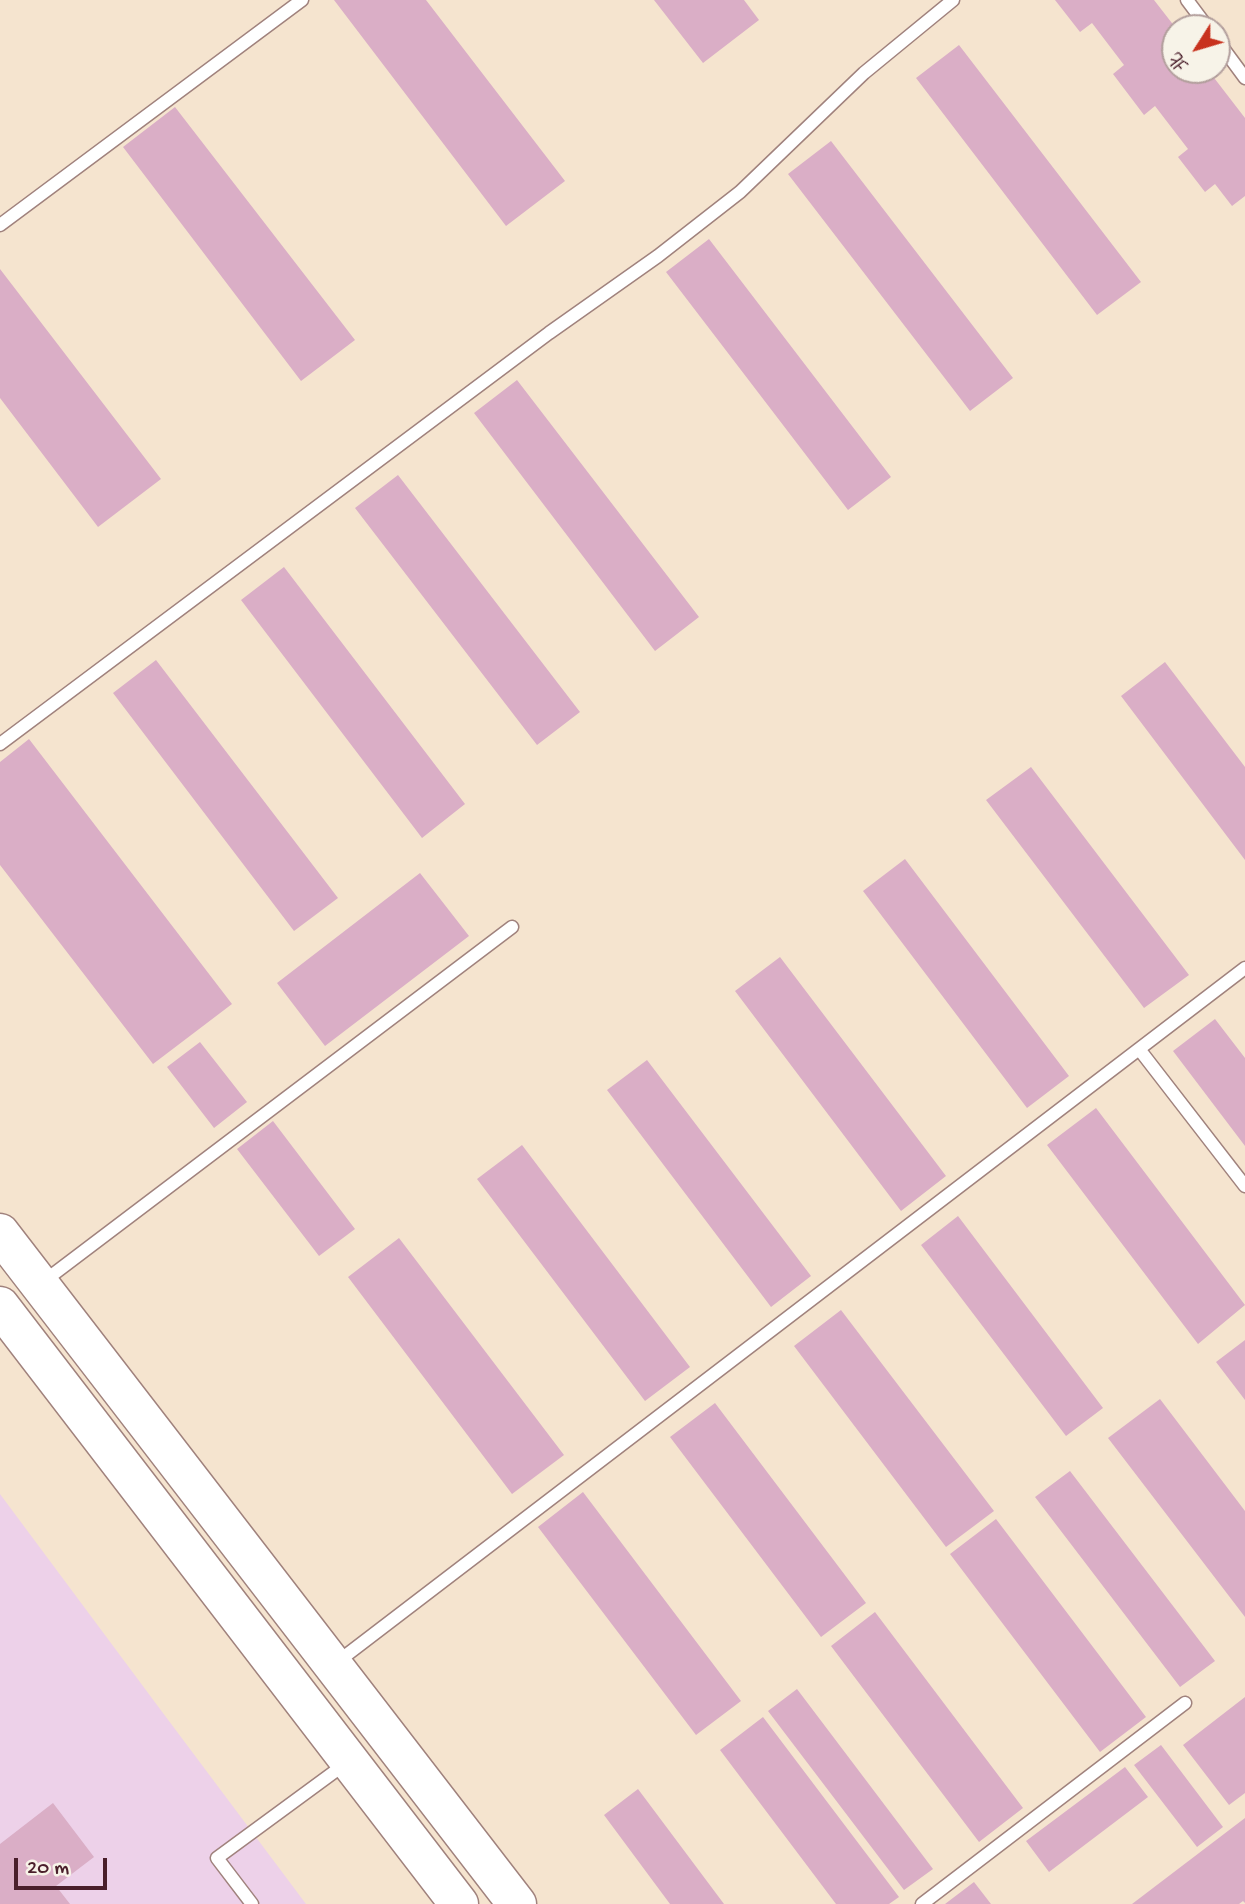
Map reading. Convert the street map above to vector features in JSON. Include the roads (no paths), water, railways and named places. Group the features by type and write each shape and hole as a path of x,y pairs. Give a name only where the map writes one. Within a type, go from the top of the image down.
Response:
{"main road":[{"path":"0,1233 517,1904"},
{"path":"0,1306 459,1904"}],"lane":[{"path":"0,225 302,0"},
{"path":"0,744 549,333 659,256 740,192 864,73 953,0"},
{"path":"1231,59 1245,78"},
{"path":"40,1284 512,927"},
{"path":"333,1665 1245,968"},
{"path":"1139,1049 1245,1186"},
{"path":"922,1904 1185,1703"},
{"path":"252,1904 217,1858 349,1760"}]}
